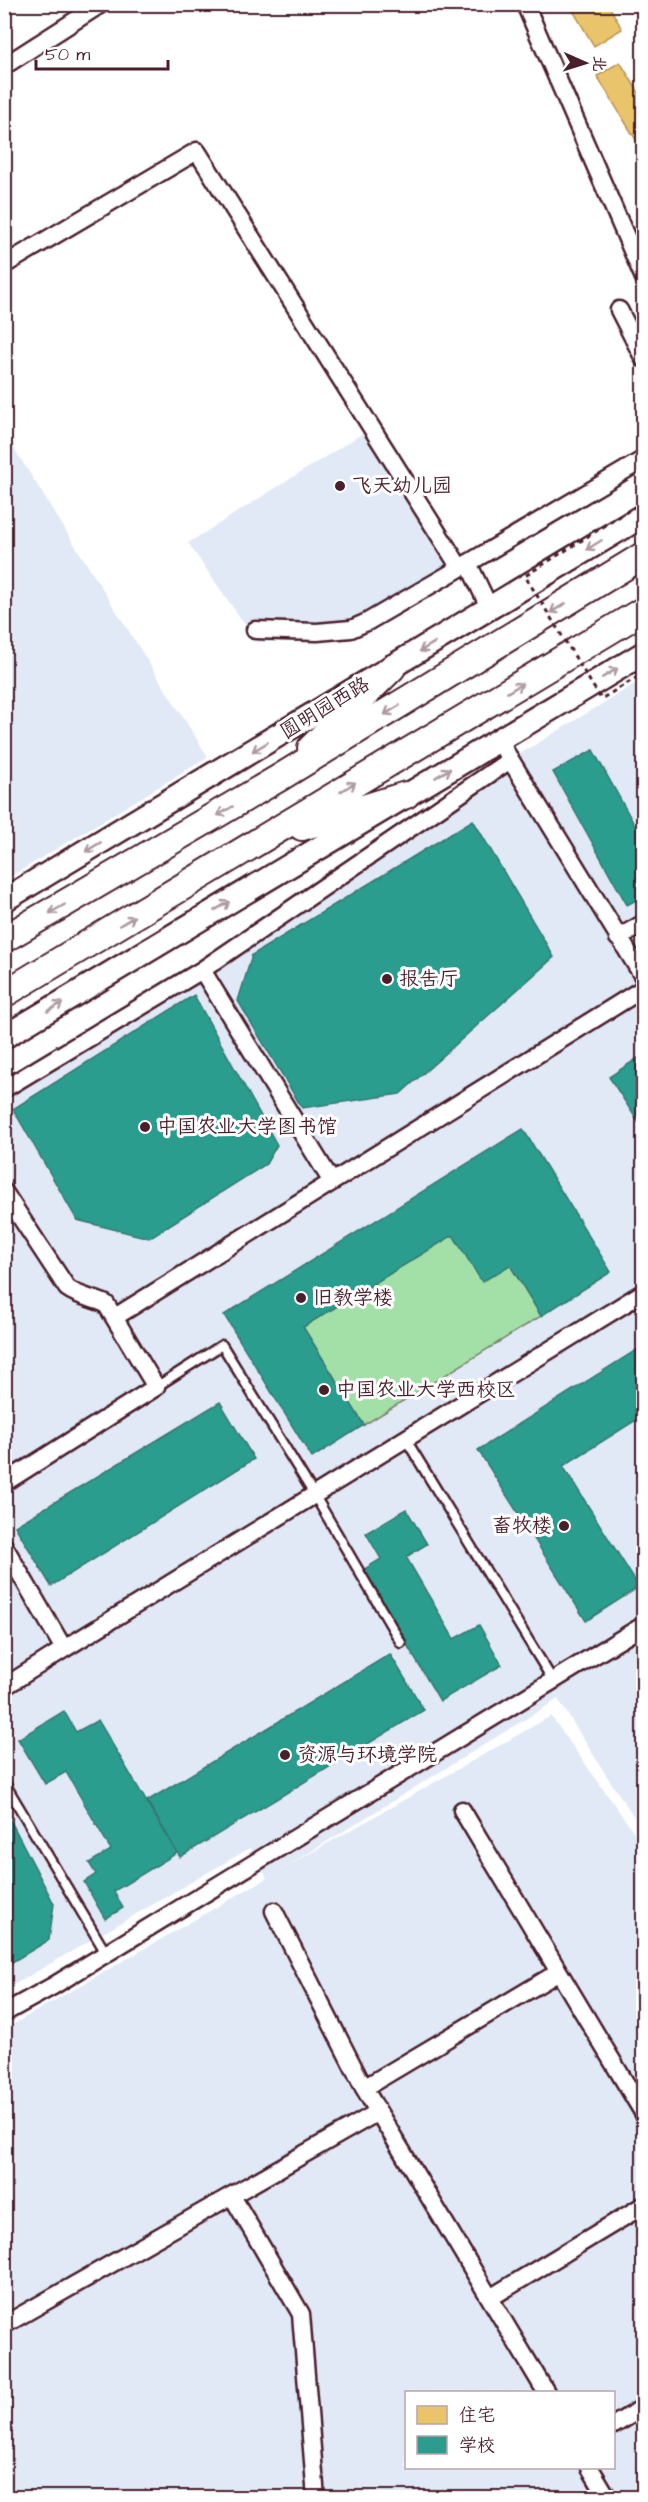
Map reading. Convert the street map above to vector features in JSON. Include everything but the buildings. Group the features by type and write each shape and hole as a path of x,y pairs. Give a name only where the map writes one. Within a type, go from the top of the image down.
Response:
{"main road":[{"name":"圆明园西路","path":"4,939 279,778 644,555"},
{"path":"4,994 644,610"},
{"path":"279,778 392,668"},
{"path":"270,836 406,795"},
{"name":"圆明园西路","path":"4,948 30,925"}],"street":[{"path":"4,66 101,4"},
{"path":"525,4 644,278"},
{"path":"4,265 197,151 490,609"},
{"path":"619,310 644,359"},
{"path":"255,630 317,632 351,629 367,622 644,459"},
{"name":"圆明园西路","path":"4,900 644,515"},
{"path":"4,1089 202,970 504,750 644,653"},
{"path":"4,1037 406,795 504,750"},
{"path":"504,750 644,978"},
{"path":"618,938 644,923"},
{"path":"202,970 332,1182"},
{"path":"116,1317 644,988"},
{"path":"4,1192 66,1288 76,1295 106,1304 116,1317 156,1387 4,1483"},
{"path":"4,1687 644,1292"},
{"path":"4,1546 64,1649"},
{"path":"4,2013 644,1625"},
{"path":"462,1810 644,2114"},
{"path":"274,1911 364,2088 545,2391"},
{"path":"364,2088 559,1972"},
{"path":"4,2325 378,2112"},
{"path":"232,2196 301,2314 316,2498"},
{"path":"490,2298 644,2205"},
{"path":"615,2424 644,2408"},
{"path":"591,2469 608,2498"}],"lane":[{"path":"156,1387 222,1345 315,1496 401,1643"},
{"path":"405,1438 552,1679"},
{"path":"4,1782 106,1953"}],"path":[{"path":"644,501 525,576 601,699 644,673"}],"shaded area":[{"name":"飞天幼儿园","path":"368,430 450,570 317,642 257,642 188,543"},
{"path":"5,434 208,757 4,880"},
{"name":"中国农业大学西校区","path":"643,679 643,1830 558,1699 281,1870 551,1716 643,1845 643,2497 5,2497 5,2029 267,1878 250,1848 5,1990 4,1081 201,968 510,760"}],"green space":[{"path":"453,1235 510,1265 541,1316 364,1425 303,1327"}],"place":[{"name":"飞天幼儿园","path":"340,486"},
{"name":"报告厅","path":"387,979"},
{"name":"中国农业大学图书馆","path":"145,1127"},
{"name":"旧教学楼","path":"301,1298"},
{"name":"中国农业大学西校区","path":"324,1390"},
{"name":"畜牧楼","path":"564,1526"},
{"name":"资源与环境学院","path":"285,1755"}]}
